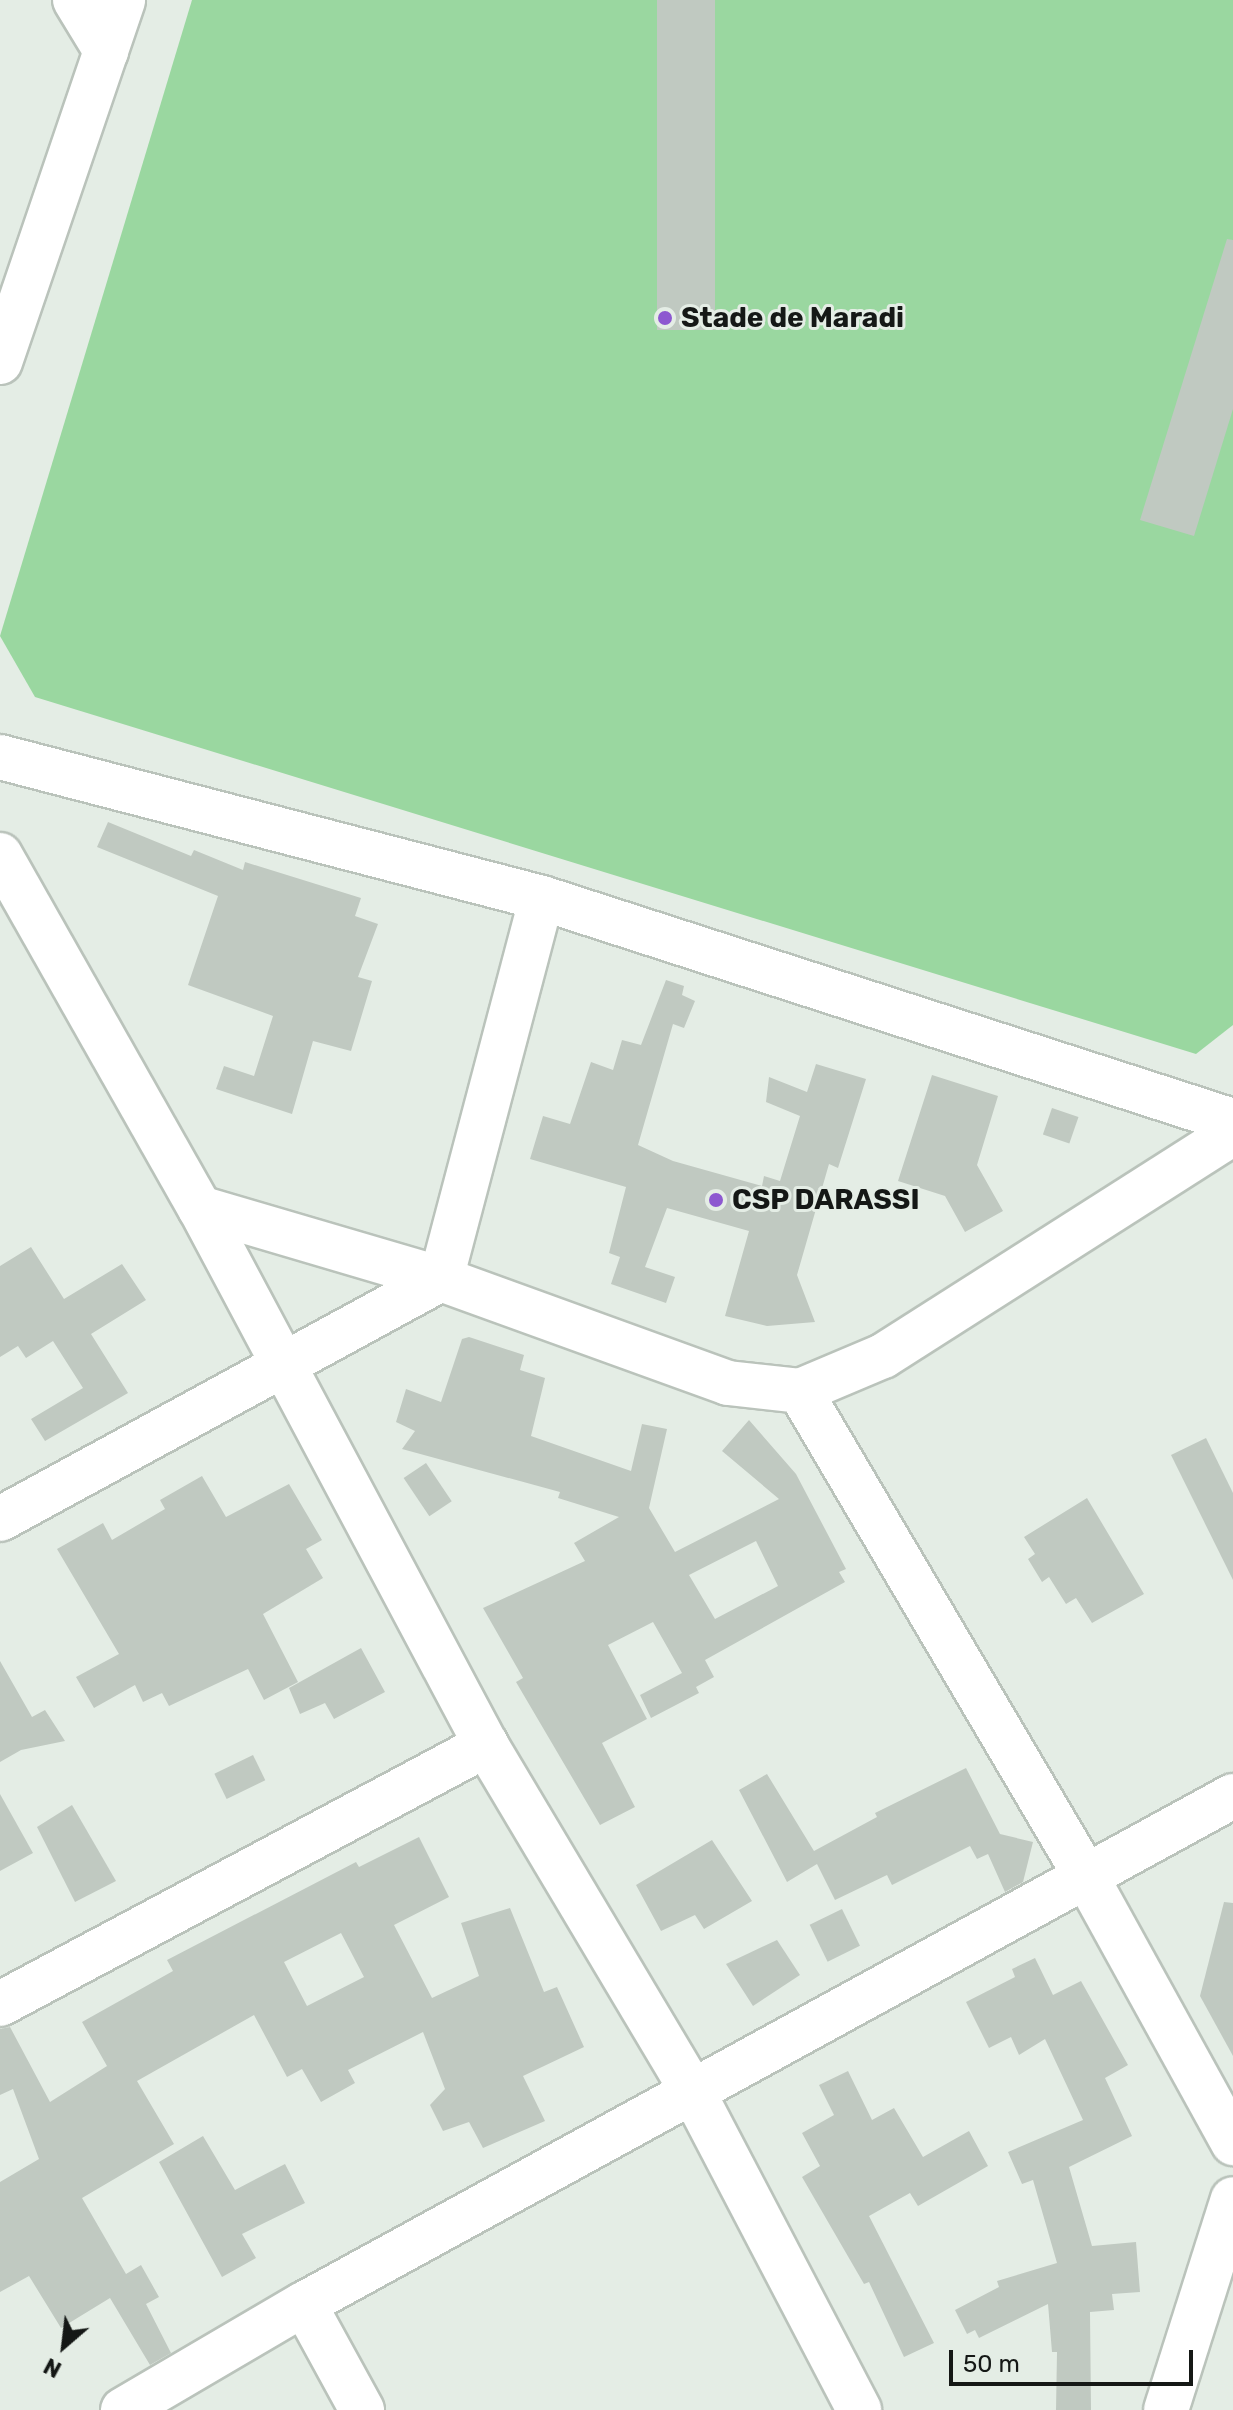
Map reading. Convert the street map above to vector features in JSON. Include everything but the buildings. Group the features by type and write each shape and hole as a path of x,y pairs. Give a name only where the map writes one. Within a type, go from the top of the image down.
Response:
{"street":[{"path":"75,0 106,51"},
{"path":"0,362 123,0"},
{"path":"0,757 542,898 1233,1121"},
{"path":"0,855 200,1208 486,1745 692,2090 859,2410"},
{"path":"0,1519 441,1279 542,898"},
{"path":"200,1208 441,1279 728,1383 800,1391 883,1356 1233,1133"},
{"path":"800,1391 1087,1878 1233,2143"},
{"path":"0,2004 486,1745"},
{"path":"123,2410 304,2304 1233,1796"},
{"path":"1166,2410 1233,2199"},
{"path":"304,2304 362,2410"}],"green space":[{"name":"Stade de Maradi","path":"192,0 1233,0 1233,1025 1196,1054 35,697 0,636"}],"place":[{"name":"Stade de Maradi","path":"665,318"},
{"name":"CSP DARASSI","path":"716,1200"}]}
